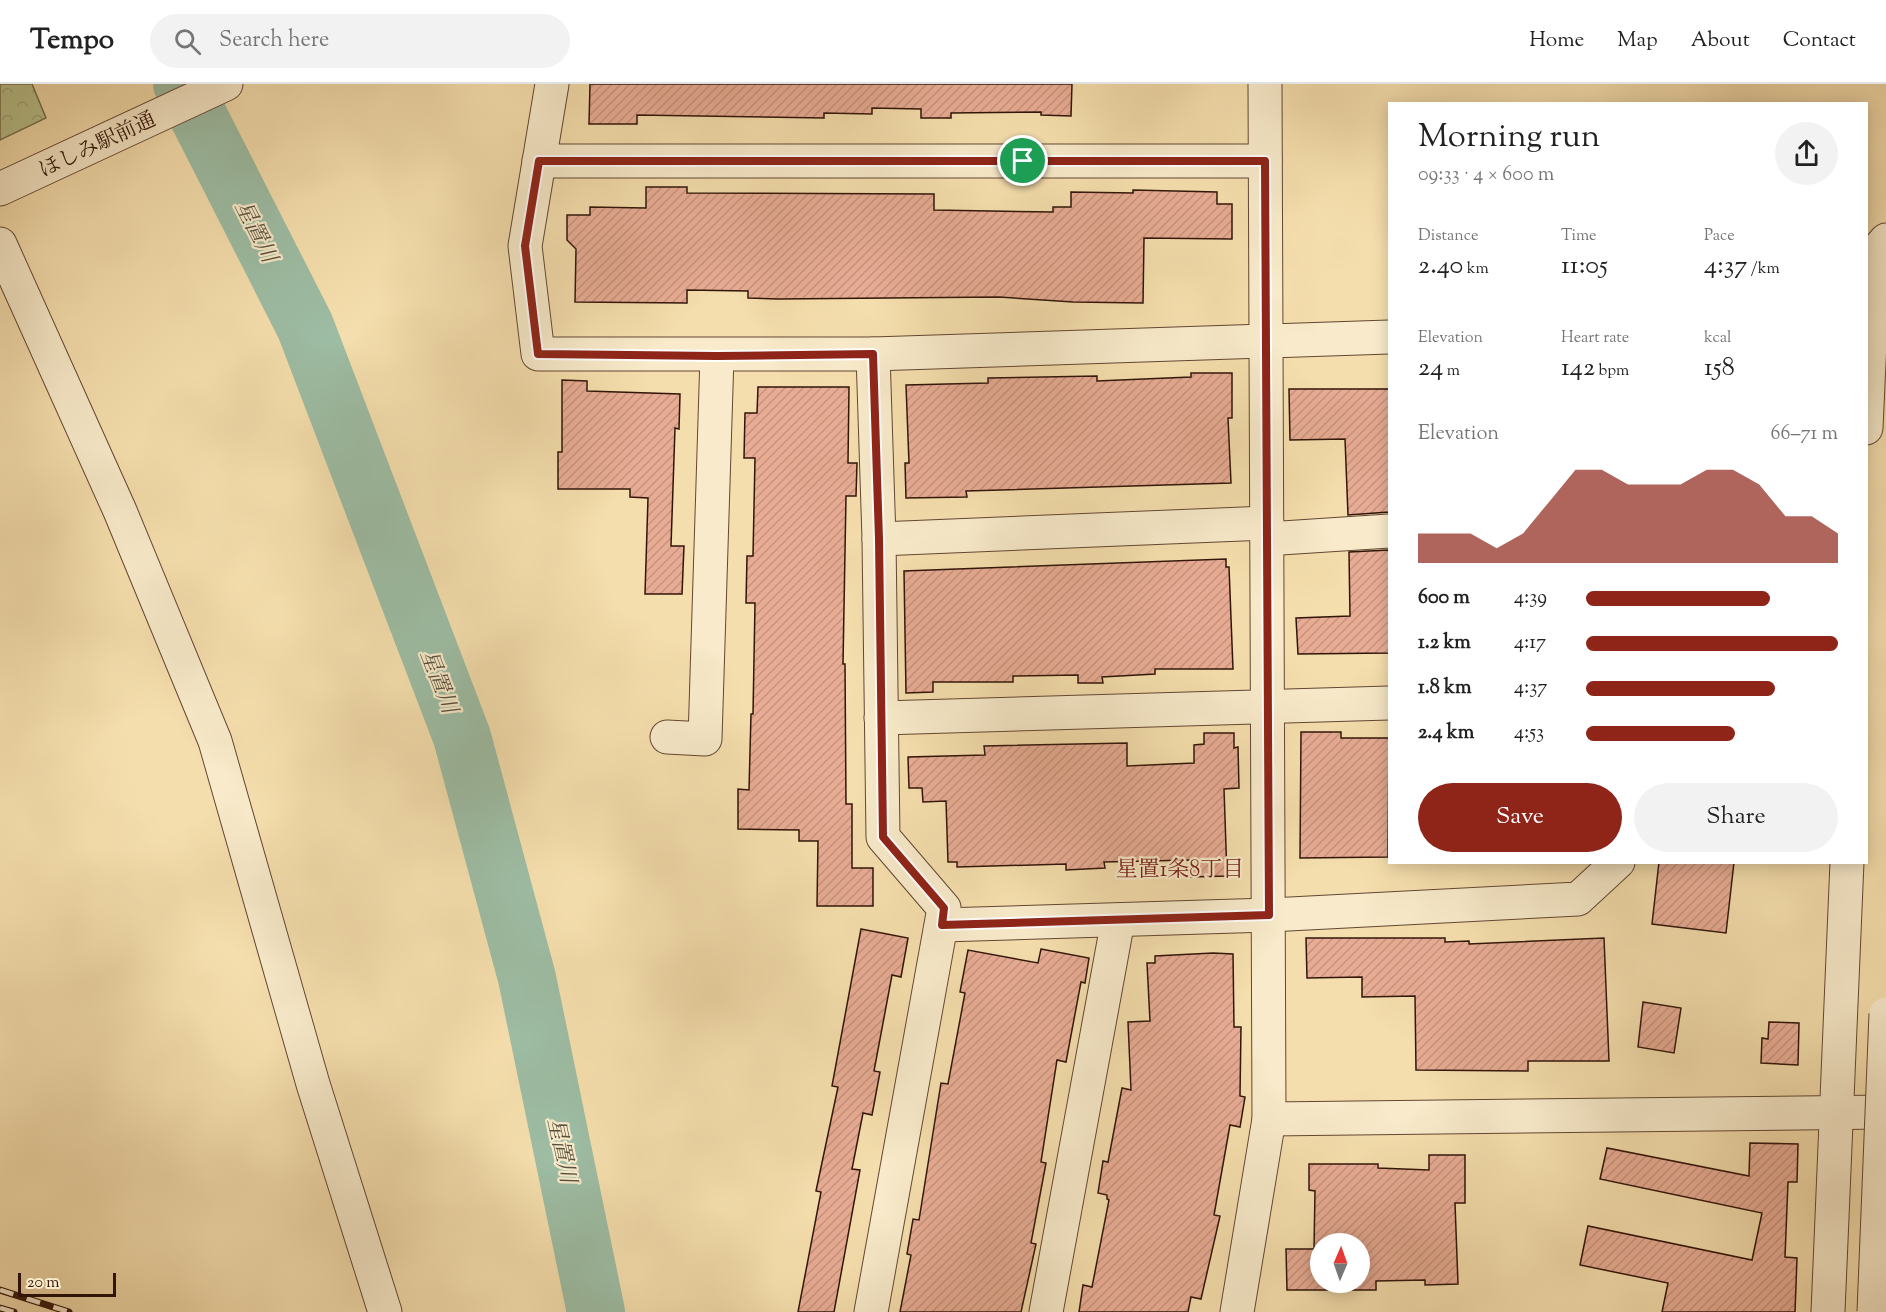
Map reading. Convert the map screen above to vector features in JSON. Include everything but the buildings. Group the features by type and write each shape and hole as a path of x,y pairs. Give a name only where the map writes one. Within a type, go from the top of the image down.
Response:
{"street":[{"name":"ほしみ駅前通","path":"0,189 226,84"},
{"path":"552,84 525,246 538,354 717,356 873,354 1388,336"},
{"path":"1237,1312 1269,1119 1265,84"},
{"path":"539,161 1265,161"},
{"path":"1868,323 1874,254 1886,240"},
{"path":"0,244 120,510 215,741 313,1084 385,1312"},
{"path":"871,1312 944,908 883,837 879,539 873,354"},
{"path":"667,737 705,739 717,356"},
{"path":"879,539 1267,531 1388,531"},
{"path":"881,718 1388,703"},
{"path":"942,925 1269,915 1578,899 1616,864"},
{"path":"1828,1312 1847,864"},
{"path":"1046,1312 1118,920"},
{"path":"1874,1312 1886,1014"},
{"path":"1269,1119 1886,1112"}],"green space":[{"path":"0,84 32,84 46,118 0,140"}],"waterway":[{"name":"星置川","path":"182,84 305,326 462,737 527,978 596,1312"}],"railway":[{"path":"0,1290 69,1312"},
{"path":"0,1308 14,1312"}],"district":[{"name":"星置1条8丁目","path":"1180,868"}],"route":[{"path":"539,161 1023,161 1265,161 1269,915 942,925 944,908 883,837 879,539 873,354 717,356 538,354 525,246 539,161"}]}
